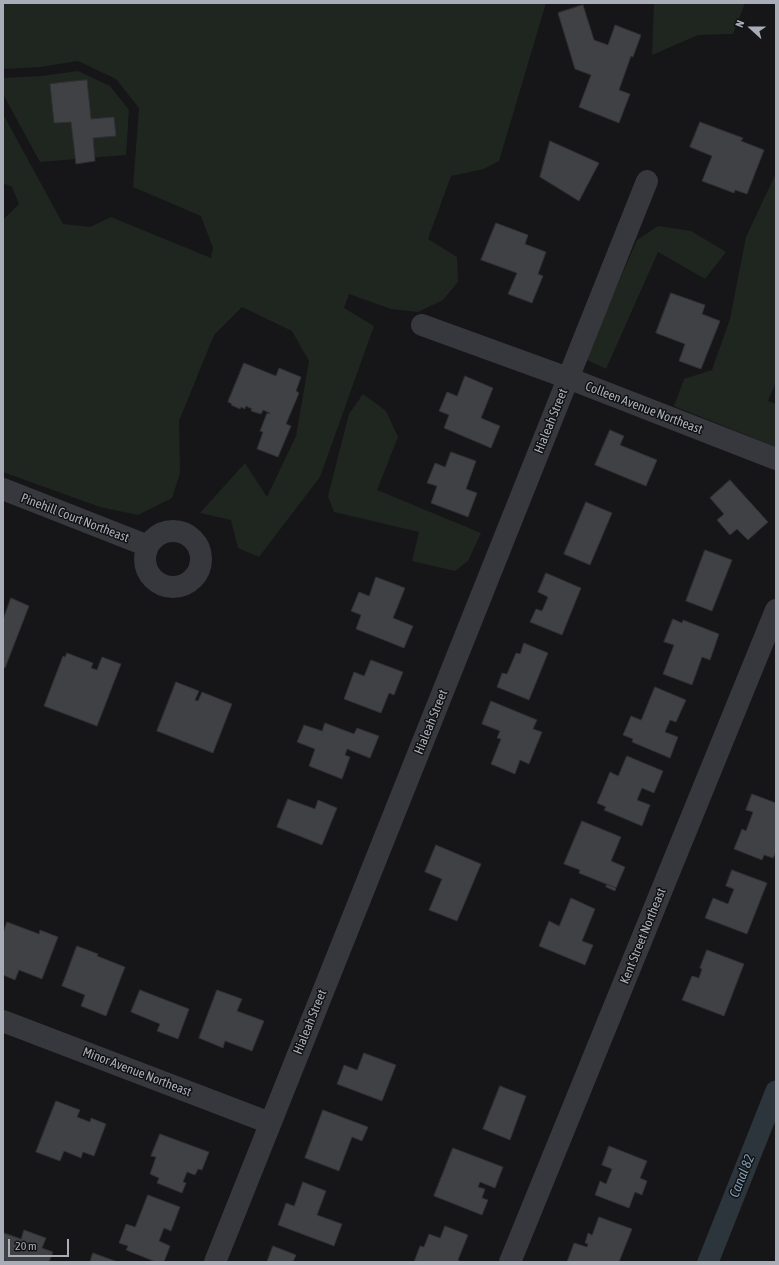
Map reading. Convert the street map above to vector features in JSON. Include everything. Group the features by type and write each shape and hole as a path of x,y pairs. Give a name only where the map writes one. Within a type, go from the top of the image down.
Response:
{"street":[{"name":"Hialeah Street","path":"215,1262 647,181"},
{"name":"Colleen Avenue Northeast","path":"422,325 568,378 776,459"},
{"name":"Pinehill Court Northeast","path":"3,489 148,546"},
{"name":"Kent Street Northeast","path":"510,1262 776,610"},
{"name":"Minor Avenue Northeast","path":"3,1021 270,1123"}],"shaded area":[{"path":"3,3 546,3 499,161 484,169 451,176 428,239 457,257 458,282 443,300 418,312 391,309 349,294 344,308 374,326 320,477 259,557 238,548 231,520 200,513 245,463 267,497 296,436 309,361 292,331 242,307 214,335 179,421 180,473 172,498 138,515 100,507 3,472 3,220 19,204 12,187 3,183 3,114 63,224 90,227 111,217 211,258 213,248 201,216 133,187 139,108 116,79 78,61 41,67 3,69"},
{"path":"654,3 745,3 733,34 698,35 652,55"},
{"path":"78,71 110,86 129,110 126,155 40,162 3,94 3,78 42,76"},
{"path":"776,173 776,382 768,401 776,404 776,447 674,406 684,379 712,370 730,319 746,237"},
{"path":"658,226 691,231 726,252 705,279 658,252 606,369 585,359 637,240"},
{"path":"363,394 386,411 398,437 377,490 481,533 468,561 455,571 412,561 419,532 334,512 328,496 349,414"}],"building":[{"path":"583,5 594,40 608,45 615,25 641,35 633,57 631,56 619,90 630,94 619,123 579,107 591,75 575,69 558,13"},
{"path":"87,80 91,119 114,117 116,136 93,138 95,161 76,164 71,122 54,123 50,84"},
{"path":"700,122 743,138 741,141 764,150 747,194 735,190 734,193 702,181 712,156 690,147"},
{"path":"550,141 599,163 579,201 540,177"},
{"path":"496,223 528,235 525,244 546,252 538,274 543,276 532,303 508,294 517,273 481,260"},
{"path":"671,293 705,305 702,314 720,321 701,369 679,361 685,344 656,333"},
{"path":"244,363 276,376 279,368 301,377 296,391 299,393 286,424 291,426 278,457 257,449 263,432 260,431 267,413 270,413 263,410 261,414 251,411 252,409 246,406 245,409 241,407 240,409 228,402"},
{"path":"465,376 493,388 481,418 500,426 491,448 444,428 449,415 439,411 447,392 457,396"},
{"path":"610,430 624,436 620,445 657,460 646,486 595,465"},
{"path":"451,452 476,461 466,489 477,493 468,517 431,503 437,486 427,483 435,463 445,467"},
{"path":"730,480 768,522 748,540 737,529 730,535 717,520 724,514 710,498"},
{"path":"586,502 612,513 590,565 564,554"},
{"path":"705,550 732,560 712,611 686,601"},
{"path":"546,573 581,588 562,635 530,622 536,609 542,611 548,597 538,592"},
{"path":"376,577 405,588 393,618 413,626 404,648 356,629 361,615 351,611 359,592 369,596"},
{"path":"11,598 29,606 5,668 3,667 3,620"},
{"path":"673,619 682,623 683,620 719,634 710,660 702,657 692,685 663,674 674,645 664,642"},
{"path":"524,643 548,653 529,700 497,687 502,673 507,674 516,653 520,654"},
{"path":"67,653 93,663 91,668 97,670 102,657 121,664 97,726 44,706 63,656 65,657"},
{"path":"371,660 403,672 394,695 389,693 381,713 344,699 354,672 364,676"},
{"path":"176,682 199,691 195,700 198,701 202,692 232,704 213,753 157,731"},
{"path":"655,687 686,700 676,722 670,720 665,732 678,737 670,758 632,742 633,739 623,735 631,716 641,720"},
{"path":"491,701 537,720 533,729 542,732 529,764 520,760 515,774 491,764 501,739 497,738 500,731 482,724"},
{"path":"325,723 354,734 357,728 379,736 370,758 347,749 345,755 350,757 342,779 309,766 315,749 297,742 304,725 322,731"},
{"path":"627,756 663,771 654,793 642,788 637,800 650,805 642,826 604,810 606,807 597,803 610,772 618,776"},
{"path":"752,794 776,803 776,852 773,858 764,855 762,860 734,849 742,829 746,831 753,812 746,810"},
{"path":"288,799 315,809 318,800 337,808 322,845 277,827"},
{"path":"582,821 621,837 611,861 625,867 616,888 579,873 580,870 564,864"},
{"path":"436,845 481,864 457,921 429,910 442,879 425,872"},
{"path":"732,870 767,883 747,934 705,918 713,898 728,904 734,889 726,886"},
{"path":"607,884 616,888 615,891 606,887"},
{"path":"571,898 595,909 582,941 593,945 585,965 539,946 549,921 559,926"},
{"path":"7,922 39,934 40,930 58,937 42,979 19,970 15,980 3,975 3,933"},
{"path":"77,946 125,967 106,1016 81,1006 85,995 62,986"},
{"path":"707,950 744,964 724,1016 682,1000 692,976 699,978 702,969 700,968"},
{"path":"140,990 189,1009 178,1039 157,1031 160,1024 131,1012"},
{"path":"217,990 242,999 237,1011 264,1021 252,1051 225,1041 223,1048 199,1038"},
{"path":"364,1053 396,1065 382,1101 337,1084 344,1065 357,1070"},
{"path":"500,1086 526,1096 510,1140 483,1129"},
{"path":"56,1101 80,1110 77,1117 90,1122 91,1118 106,1124 94,1156 83,1152 81,1158 64,1151 60,1161 36,1152"},
{"path":"323,1110 368,1127 362,1141 352,1137 339,1171 305,1158"},
{"path":"160,1134 209,1152 202,1170 198,1169 195,1175 187,1172 183,1182 186,1183 182,1193 157,1183 159,1178 150,1174 156,1157 151,1156"},
{"path":"609,1146 647,1161 640,1178 647,1181 642,1195 635,1192 629,1208 595,1195 600,1181 606,1184 612,1169 602,1165"},
{"path":"453,1148 503,1167 495,1188 480,1182 478,1187 485,1189 482,1198 488,1200 482,1215 434,1196"},
{"path":"303,1182 326,1191 317,1215 342,1224 334,1246 278,1225 286,1203 294,1206"},
{"path":"148,1195 180,1207 171,1231 164,1228 159,1241 170,1246 164,1262 156,1262 126,1250 128,1246 119,1243 126,1224 135,1227"},
{"path":"599,1217 632,1229 619,1262 567,1262 574,1243 587,1247 588,1244 585,1243 588,1233 592,1235"},
{"path":"445,1226 468,1235 458,1260 461,1262 414,1262 420,1246 424,1247 429,1234 440,1238"},
{"path":"24,1230 46,1238 42,1248 53,1252 49,1262 7,1262 3,1260 4,1233 21,1239"},
{"path":"273,1246 296,1255 293,1262 267,1262"},
{"path":"93,1253 118,1262 90,1262"}],"waterway":[{"name":"Canal 82","path":"708,1262 776,1091"}]}
